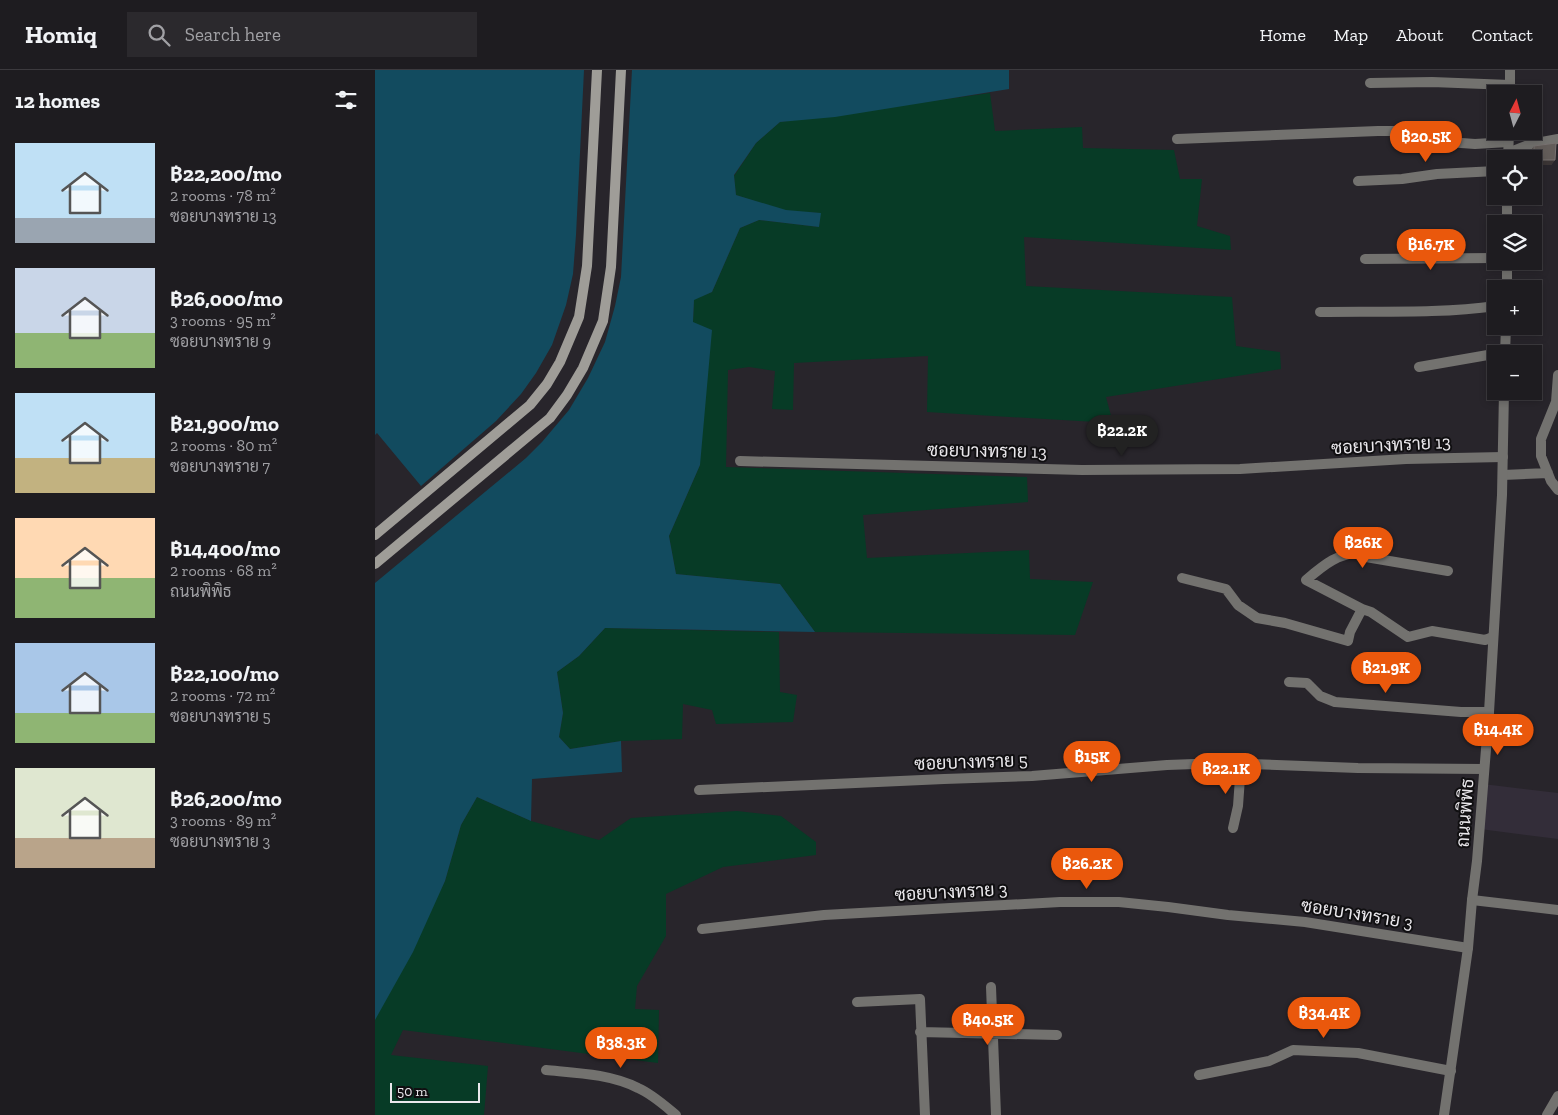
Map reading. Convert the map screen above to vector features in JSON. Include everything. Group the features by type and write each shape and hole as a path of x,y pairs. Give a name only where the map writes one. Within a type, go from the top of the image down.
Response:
{"main road":[{"path":"375,535 530,405 547,384 560,362 579,317 587,266 597,70"},
{"path":"375,564 550,418 567,395 583,368 603,321 611,267 621,70"}],"street":[{"path":"1510,70 1510,85"},
{"path":"1370,83 1432,82 1487,87"},
{"path":"1177,139 1421,131 1434,141 1475,144 1503,150"},
{"path":"1511,150 1558,139"},
{"path":"1358,181 1487,171"},
{"path":"1365,260 1487,258"},
{"path":"1320,312 1487,307"},
{"path":"1419,367 1487,356"},
{"path":"1558,375 1556,402 1541,438 1541,456 1551,481 1558,490"},
{"name":"ถนนพิพิธ","path":"1444,1115 1469,948 1477,861 1489,712 1503,475 1504,400"},
{"name":"ซอยบางทราย 13","path":"740,461 1072,470 1220,470 1406,459 1503,457"},
{"path":"1503,475 1548,473"},
{"path":"1448,571 1366,557 1364,551 1342,555 1326,562 1306,580 1371,612 1408,637 1432,631 1485,640 1493,637"},
{"path":"1182,578 1226,589 1238,605 1257,618 1285,623 1348,641 1350,632 1362,609"},
{"path":"1289,682 1307,683 1319,696 1335,702 1461,712 1489,712"},
{"path":"1233,828 1238,806 1241,764"},
{"name":"ซอยบางทราย 5","path":"699,790 1032,776 1167,765 1241,764 1358,768 1484,769"},
{"path":"1472,900 1558,910"},
{"name":"ซอยบางทราย 3","path":"702,929 833,914 1050,903 1119,902 1305,922 1469,948"},
{"path":"991,987 996,1115"},
{"path":"857,1002 920,999 925,1115"},
{"path":"920,1032 1057,1036"},
{"path":"1199,1075 1269,1061 1293,1050 1358,1053 1451,1071"},
{"path":"546,1070 603,1076 638,1088 658,1100 676,1115"},
{"path":"1547,1115 1558,1096"}],"shaded area":[{"path":"1483,784 1558,793 1558,839 1480,829"}],"green space":[{"path":"990,93 995,131 1082,127 1083,148 1174,150 1180,179 1202,179 1197,226 1230,236 1231,250 1024,237 1026,286 1232,297 1236,346 1280,352 1281,369 1106,397 1113,423 927,412 928,356 794,363 793,410 772,409 775,371 749,367 728,370 726,467 1027,477 1028,502 863,515 867,558 1029,550 1030,579 1093,582 1075,635 815,632 780,584 676,574 669,536 700,465 693,322 694,299 712,292 740,228 759,220 819,227 820,213 786,211 736,195 734,176 756,143 780,122"},
{"path":"605,628 779,632 780,692 797,695 793,722 716,724 712,710 683,704 682,739 621,741 570,749 559,737 563,713 557,672 579,656"},
{"path":"477,797 531,821 599,840 631,818 737,811 781,816 816,842 816,855 723,867 666,894 666,936 637,986 635,1009 659,1010 658,1063 403,1030 391,1055 488,1066 484,1115 375,1115 375,1018 445,881 461,825"}],"water":[{"path":"375,70 1009,70 1009,89 835,117 780,122 756,143 734,175 736,195 786,210 821,213 819,227 759,220 740,228 712,292 694,300 693,322 712,330 700,465 669,536 676,574 780,584 815,632 605,628 579,656 557,672 563,713 559,737 570,749 621,741 622,772 532,779 531,821 477,797 461,825 445,881 413,952 375,1020"}],"pier":[{"path":"584,70 632,70 621,277 605,342 588,378 569,410 542,442 526,458 375,583 375,435 377,433 421,486 496,421 521,394 552,345 566,305 573,274"}],"building":[{"path":"1556,143 1555,160 1542,160 1542,150 1534,150 1534,146"}]}
